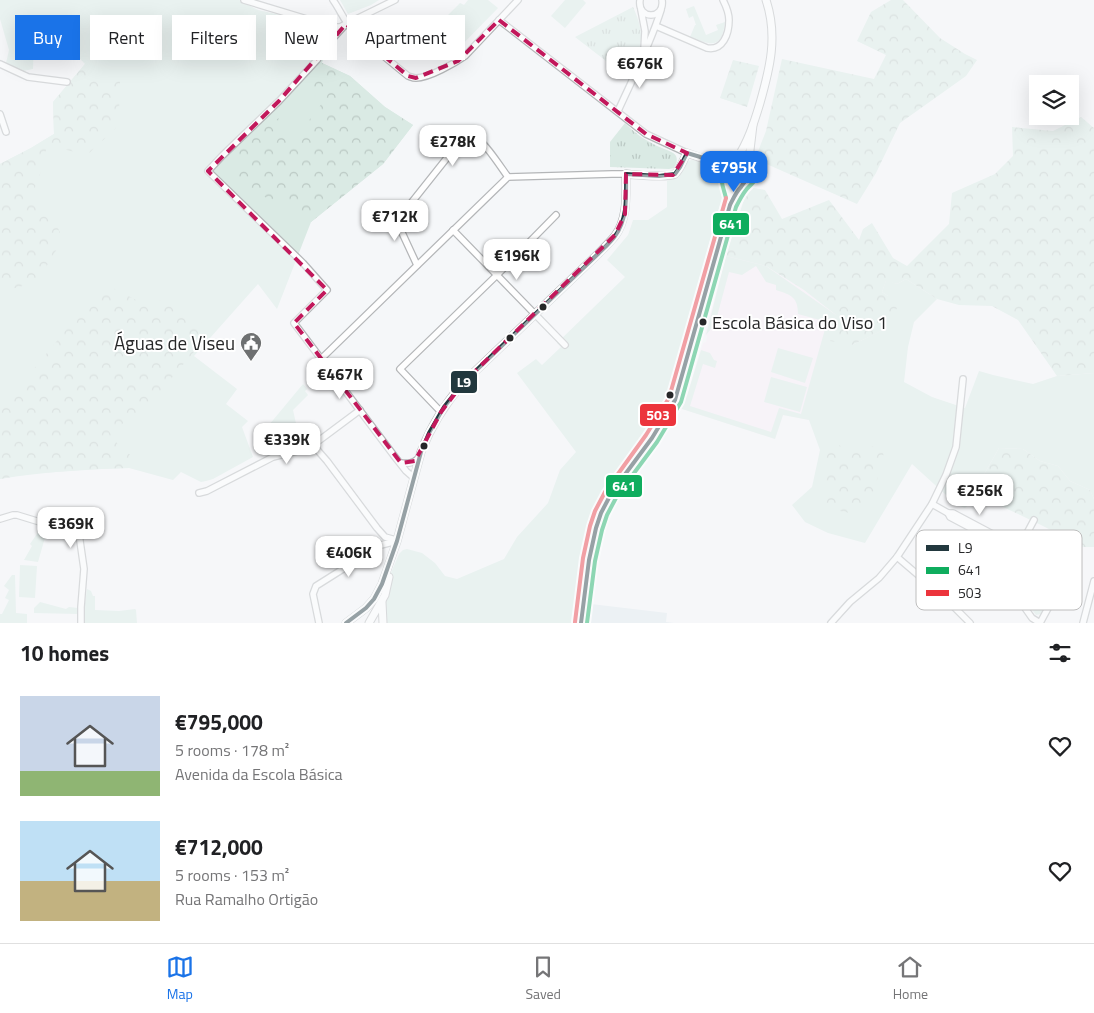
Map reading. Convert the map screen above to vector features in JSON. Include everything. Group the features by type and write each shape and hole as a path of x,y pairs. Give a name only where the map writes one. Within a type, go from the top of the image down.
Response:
{"street":[{"path":"244,0 333,28 340,27 395,0"},
{"path":"333,0 346,24 353,31 408,76 416,78 425,76 465,56 518,0"},
{"path":"656,26 707,48 718,48 724,41 729,18 723,0"},
{"path":"733,198 730,190 728,166 746,144 769,69 772,30 766,0"},
{"path":"639,4 644,12 650,15 656,14 663,4"},
{"path":"639,4 645,40 643,58"},
{"path":"618,111 643,58 663,4"},
{"path":"499,20 646,134 687,153 724,162 743,160 750,167"},
{"path":"346,24 325,47 317,60 279,101 208,171 327,290 294,323 406,471 414,478"},
{"path":"0,64 28,77 67,82"},
{"path":"0,114 6,132"},
{"path":"581,623 592,548 599,519 608,499 665,420 675,400 733,198 750,175 753,125"},
{"path":"417,265 398,224 400,217 458,144 466,138 476,138 482,142 508,177"},
{"path":"321,359 508,177 626,174 666,176 677,173 687,153"},
{"path":"710,160 719,166 734,182 746,181"},
{"path":"346,623 366,608 374,599 382,584 398,541 426,438 441,412 463,384 598,254 615,235 625,214 626,174"},
{"path":"441,412 400,369 556,215"},
{"path":"453,230 565,345"},
{"path":"831,623 850,602 879,578 897,558 932,504 946,475 956,447 963,379"},
{"path":"199,493 208,491 273,458 309,448 360,410"},
{"path":"313,445 385,537 398,541"},
{"path":"401,463 411,463 420,457"},
{"path":"932,504 948,514 953,513 985,530"},
{"path":"77,510 84,569 81,623"},
{"path":"0,519 12,515 18,516 79,534"},
{"path":"1029,530 1034,520"},
{"path":"319,623 313,594 316,586 380,545 398,541"},
{"path":"369,623 385,595 394,550"},
{"path":"897,558 916,574"},
{"path":"1083,623 1094,580"},
{"path":"382,601 383,623"},
{"path":"957,610 970,623"},
{"path":"1026,610 1032,618 1040,623 1047,610"}],"highlighted area":[{"path":"499,20 646,134 687,153 673,175 626,174 625,214 615,235 463,383 441,412 415,461 401,463 294,323 327,290 208,171 279,101 346,24 408,76 416,78 458,61"}],"shaded area":[{"path":"726,256 766,266 804,290 836,315 809,420 783,415 775,439 679,408 684,395 687,396 703,343 706,342 707,336 705,335"},
{"path":"591,604 667,613 666,622 674,623 587,623"}],"green space":[{"path":"0,0 239,0 258,10 280,15 266,15 266,60 323,60 322,63 350,76 385,107 413,125 383,164 311,222 277,309 258,284 194,356 237,389 226,404 248,421 242,427 253,457 213,479 201,482 181,472 173,480 129,468 26,474 0,479 0,164 54,134 53,102 85,64 80,59 80,15 15,15 15,60 33,60 33,69 23,71 6,63 9,50 0,19"},
{"path":"340,0 379,0 348,14"},
{"path":"468,0 488,0 498,8 465,42 465,15 448,15 460,3 464,5"},
{"path":"565,0 583,0 586,3 565,28 551,16"},
{"path":"891,0 903,0 940,38 977,60 966,76 900,123 876,173 857,204 755,159 766,131 782,59 874,79 886,55 857,41 871,12"},
{"path":"694,6 706,35 718,30 716,25 725,22 718,41 710,43 690,37 696,25 693,16 689,18 686,9"},
{"path":"633,7 640,27 641,43 628,78 575,37"},
{"path":"733,60 759,66 747,107 720,98"},
{"path":"322,63 350,76 385,107 413,125 383,164 311,222 284,203 255,194 236,179 237,141 279,118 288,137 302,134 311,117 323,102 312,85"},
{"path":"85,64 86,74 120,80 119,115 115,129 87,155 47,145 43,165 31,199 55,222 63,239 46,267 30,284 0,292 0,164 54,134 53,102"},
{"path":"1081,117 1094,128 1094,373 1057,376 1018,320 992,306 959,305 937,299 906,279 897,284 886,281 882,292 898,306 887,328 852,345 830,341 836,315 804,290 766,266 726,256 748,187 765,190 782,219 829,200 859,240 863,229 872,223 893,258 907,266 949,224 952,193 995,174 1013,156 1012,127 1053,131 1065,125 1079,125 1079,118"},
{"path":"625,123 647,140 672,152 677,158 674,168 610,167 610,142"},
{"path":"691,160 696,160 709,167 719,177 722,198 663,408 606,487 582,544 572,623 386,623 387,590 390,575 399,554 403,550 407,549 422,553 435,563 445,576 457,579 504,559 517,537 548,503 560,470 576,452 517,373 536,359 542,365 561,347 557,343 625,277 607,260 628,235 633,220 648,220 667,207 667,181 679,177 685,165"},
{"path":"726,256 766,266 836,315 852,345 887,328 888,296 882,292 886,280 897,284 906,279 937,299 914,322 908,347 904,382 932,397 965,408 979,371 1033,384 1057,376 1094,373 1094,499 1090,490 1070,481 1058,466 1040,461 1023,449 999,448 965,508 956,504 912,464 865,543 828,533 805,522 792,505 812,487 820,450 809,420 783,415 775,439 679,408 684,395 687,396 701,350 710,353 714,360 717,361 715,368 703,364 690,406 771,432 779,408 801,414 827,322 798,314 795,300 786,293 776,290 776,285 766,282 756,266 742,275 729,272 715,324 706,335"},
{"path":"111,287 140,302 171,300 198,318 210,333 152,401 121,425 106,427 119,446 134,458 129,468 64,471 0,479 0,404 5,404 93,297"},
{"path":"778,348 813,358 805,383 771,372"},
{"path":"771,377 807,387 800,412 764,402"},
{"path":"303,384 307,389 305,391 308,395 293,410 301,446 272,455 268,449 264,431"},
{"path":"838,444 850,454 856,451 863,452 866,447 877,446 883,452 884,460 878,470 876,492 871,503 855,505 850,513 827,506 823,497 828,494 825,469 827,451 830,445"},
{"path":"999,448 1023,449 1040,461 1058,466 1070,481 1090,490 1094,499 1094,547 1082,546 1082,530 1051,530 978,495 965,508"},
{"path":"41,528 46,534 38,562 24,560 32,546 30,544"},
{"path":"20,565 37,566 35,598 19,597"},
{"path":"12,575 15,575 16,613 27,614 27,623 0,623 0,614 2,614 9,600 5,598 9,590 4,586"},
{"path":"87,589 95,596 95,610 119,611 135,609 137,623 85,623 84,610"},
{"path":"40,602 66,609 69,607 78,608 78,614 34,613 34,608"},
{"path":"1032,610 1043,610 1041,614 1036,615"}],"transit line":[{"name":"L9","path":"626,174 659,176 675,174 687,153"},
{"name":"L9","path":"581,623 589,560 601,513 612,492 652,438 675,400 730,205 751,170 747,163 742,160 717,162 687,153"},
{"name":"641","path":"587,623 595,561 607,515 617,496 657,442 681,402 736,207 756,178 757,169 749,157 735,154 728,156 723,162 721,178 726,198"},
{"name":"503","path":"737,166 743,168 744,174 735,183 733,173 734,168 737,166"},
{"name":"L9","path":"346,623 366,608 374,599 382,584 397,541 421,452 429,433 444,407 463,383 613,239 624,214 626,174"},
{"name":"503","path":"575,622 583,558 595,511 605,492 646,435 669,398 726,198"}],"place":[{"name":"Escola Básica do Viso 1","path":"703,322"},
{"name":"Águas de Viseu","path":"251,362"}]}
